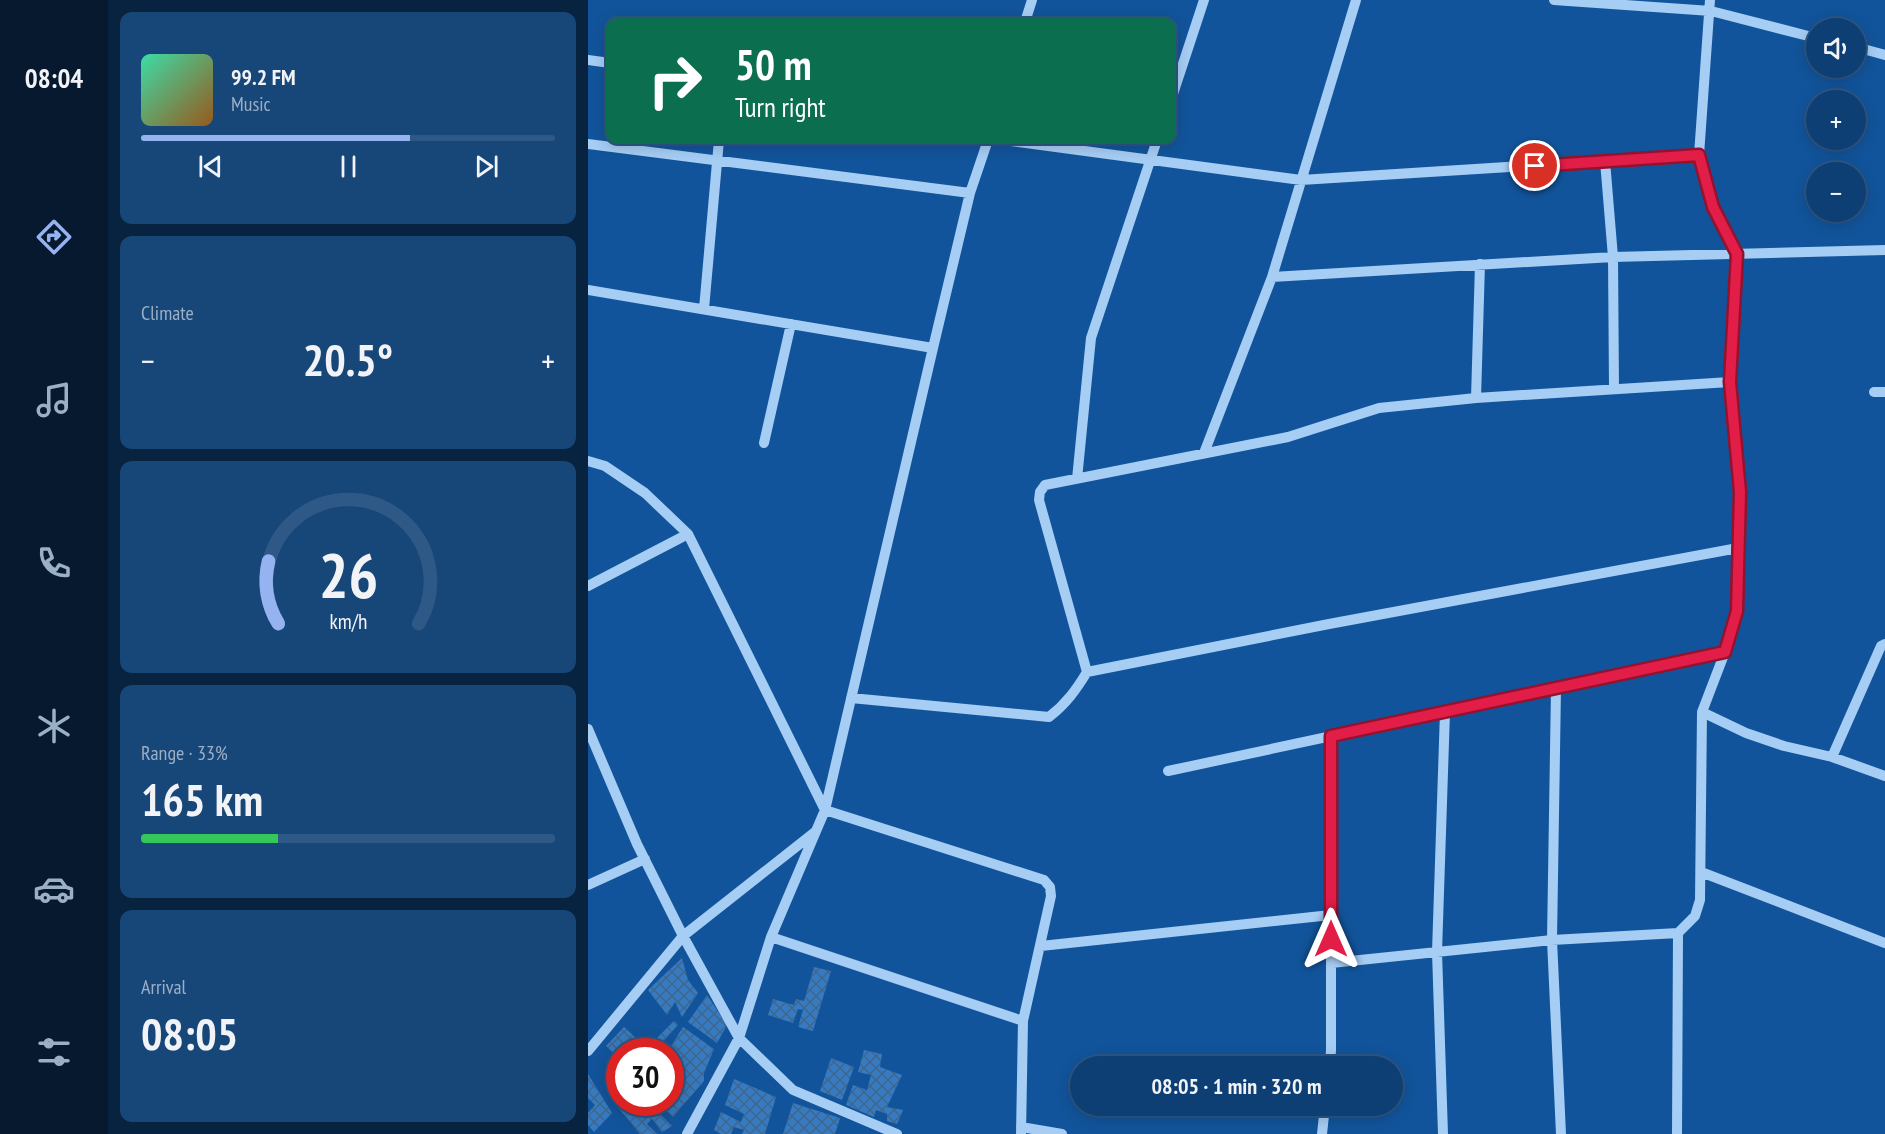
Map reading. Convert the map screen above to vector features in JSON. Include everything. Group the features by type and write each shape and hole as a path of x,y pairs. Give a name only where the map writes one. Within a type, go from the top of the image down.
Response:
{"street":[{"path":"1026,18 1032,0"},
{"path":"1176,85 1204,0"},
{"path":"1204,453 1272,277 1356,0"},
{"path":"1554,0 1710,5 1806,35"},
{"path":"1331,963 1552,940 1678,933 1695,916 1700,900 1701,872 1702,712 1725,652 1737,611 1740,492 1730,382 1737,254 1713,207 1699,155 1710,5"},
{"path":"1866,50 1885,55"},
{"path":"588,60 606,62"},
{"path":"588,144 970,193"},
{"path":"704,309 718,144"},
{"path":"687,1134 739,1038 771,937 825,810 970,193 987,144"},
{"path":"1032,144 1301,180 1699,155"},
{"path":"1077,479 1091,338 1156,144"},
{"path":"1605,161 1613,257 1614,389"},
{"path":"1272,277 1613,257 1885,250"},
{"path":"1476,398 1480,264"},
{"path":"588,290 933,348"},
{"path":"764,443 791,324"},
{"path":"851,698 1049,717 1062,708 1074,694 1087,672 1040,500 1040,492 1045,485 1288,437 1379,408 1476,398 1730,382"},
{"path":"588,461 605,466 645,493 688,534 825,810 1044,879 1050,887 1051,897 1023,1021 1021,1131 1062,1134"},
{"path":"588,586 688,534"},
{"path":"1087,672 1738,548"},
{"path":"1832,757 1881,646 1885,644"},
{"path":"1168,771 1725,652"},
{"path":"1557,688 1552,940 1561,1134"},
{"path":"1443,1134 1437,952 1445,712"},
{"path":"1702,712 1746,733 1784,746 1832,757 1885,776"},
{"path":"589,733 645,859 683,936 739,1038 793,1090 897,1134"},
{"path":"1331,736 1331,1056"},
{"path":"588,1052 683,936 816,831"},
{"path":"588,885 645,859"},
{"path":"1701,872 1885,943"},
{"path":"1041,946 1331,915"},
{"path":"1677,1134 1678,933"},
{"path":"771,937 1023,1021"},
{"path":"1322,1134 1324,1116"}],"building":[{"path":"682,958 688,980 698,993 682,1017 675,1002 667,1015 648,990"},
{"path":"814,967 831,971 813,1031 798,1027 803,1010 798,1009 793,1023 768,1015 773,999 794,1005 796,999 804,1001"},
{"path":"707,995 727,1025 717,1043 688,1022"},
{"path":"674,1021 678,1025 666,1038 657,1038"},
{"path":"624,1027 636,1038 614,1038"},
{"path":"683,1027 714,1049 704,1073 704,1081 684,1104 684,1038 676,1038"},
{"path":"864,1050 882,1054 880,1067 902,1075 887,1107 903,1110 897,1124 887,1121 887,1114 876,1110 874,1117 846,1105 853,1085 867,1090 871,1075 858,1072"},
{"path":"831,1058 854,1067 842,1100 820,1091"},
{"path":"588,1074 606,1103 606,1116 609,1116 594,1132 588,1125 588,1113 595,1105 588,1098"},
{"path":"734,1079 776,1097 765,1134 742,1134 744,1130 734,1127 731,1134 721,1134 714,1130 721,1112 741,1122 744,1114 725,1105"},
{"path":"793,1103 840,1118 835,1134 783,1134"},
{"path":"625,1116 662,1116 672,1126 662,1132 652,1119 647,1124 657,1134 640,1134"}],"route":[{"path":"1331,939 1331,736 1725,652 1737,611 1740,492 1730,382 1737,254 1713,207 1699,155 1535,166"}]}
